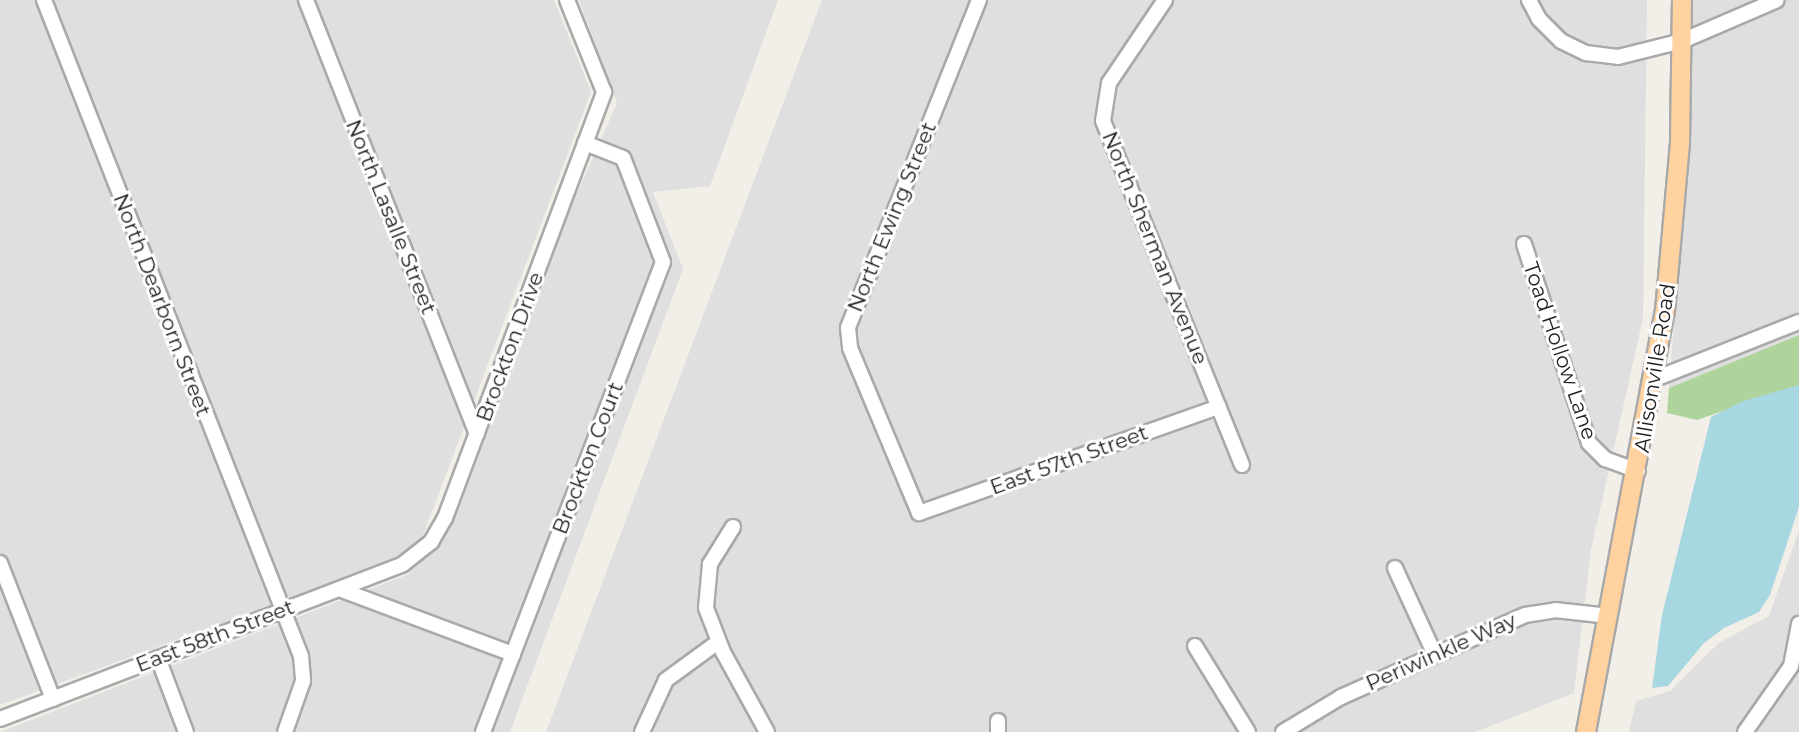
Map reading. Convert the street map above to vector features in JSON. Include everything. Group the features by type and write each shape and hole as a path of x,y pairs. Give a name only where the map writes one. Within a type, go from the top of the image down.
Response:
{"main road":[{"name":"Allisonville Road","path":"1586,732 1655,379 1676,199 1682,0"}],"street":[{"name":"North Dearborn Street","path":"44,0 283,610"},
{"name":"North Lasalle Street","path":"306,0 477,434"},
{"name":"Brockton Drive","path":"426,547 442,526 604,92 567,0"},
{"name":"North Ewing Street","path":"919,513 851,351 848,328 979,0"},
{"name":"North Sherman Avenue","path":"1165,0 1110,83 1102,114 1242,464"},
{"path":"1529,0 1549,31 1586,53 1618,57 1682,41 1777,0"},
{"name":"Brockton Court","path":"483,732 663,262 623,158 586,143"},
{"name":"Toad Hollow Lane","path":"1524,244 1589,443 1605,460 1638,471"},
{"path":"1655,379 1799,322"},
{"name":"East 57th Street","path":"919,513 1219,407"},
{"path":"733,527 718,547 707,576 706,608 718,642 767,732"},
{"name":"East 58th Street","path":"0,719 403,564 426,547"},
{"path":"0,563 54,699"},
{"path":"1395,568 1435,655"},
{"path":"339,589 513,654"},
{"path":"283,610 303,674 285,732"},
{"name":"Periwinkle Way","path":"1283,732 1341,697 1539,611 1609,616"},
{"path":"1745,732 1791,666 1799,624"},
{"path":"642,732 666,680 718,642"},
{"path":"1195,646 1248,732"},
{"path":"158,658 186,732"}],"shaded area":[{"path":"0,0 554,0 591,92 422,538 391,561 0,705"},
{"path":"579,0 778,0 710,186 653,192 683,269 510,732 0,732 409,574 617,103"},
{"path":"822,0 1647,0 1643,318 1591,550 1574,693 1475,732 546,732"},
{"path":"1692,0 1799,0 1799,335 1669,388 1692,93"},
{"path":"1799,530 1799,732 1629,732 1636,701 1670,691 1720,642 1769,616"}],"green space":[{"path":"1799,335 1799,385 1697,420 1667,413 1669,388"}],"water":[{"path":"1799,385 1799,507 1770,595 1759,612 1724,628 1704,643 1668,686 1652,688 1662,615 1711,417 1743,401"}]}
